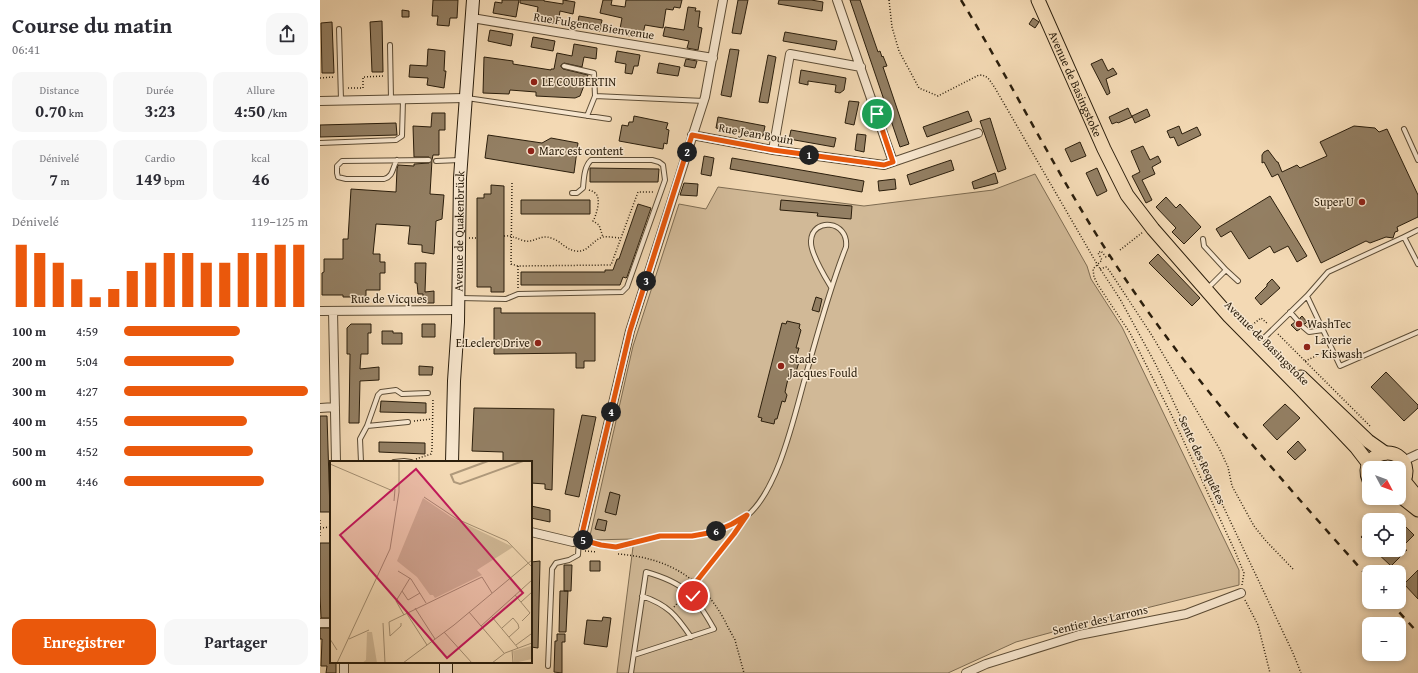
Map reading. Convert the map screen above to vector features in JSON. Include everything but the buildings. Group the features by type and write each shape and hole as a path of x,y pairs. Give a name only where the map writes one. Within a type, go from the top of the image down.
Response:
{"main road":[{"name":"Avenue de Quakenbrück","path":"452,461 458,304 461,160 473,0"},
{"name":"Avenue de Basingstoke","path":"1038,0 1104,149 1127,195 1152,228 1230,316 1356,447 1367,461"},
{"name":"Avenue de Basingstoke","path":"1152,228 1365,438 1385,453 1396,455 1402,461"},
{"path":"1372,461 1376,456 1385,453"},
{"path":"1406,488 1418,498"},
{"path":"1406,501 1418,510"}],"street":[{"path":"532,532 573,542 579,539 582,534 630,331 704,101 714,58 723,0"},
{"path":"837,0 893,162"},
{"name":"Rue Fulgence Bienvenue","path":"472,18 714,58"},
{"path":"773,150 790,54 861,67"},
{"path":"320,101 465,98"},
{"name":"Rue Jean Bouin","path":"692,135 773,150 884,165 978,133"},
{"name":"Rue de Vicques","path":"320,311 421,310 458,304"},
{"path":"333,311 336,461"},
{"path":"320,408 335,407"},
{"path":"1405,461 1418,454"},
{"name":"Sentier des Larrons","path":"966,673 986,664 1079,635 1186,614 1241,593"}],"lane":[{"path":"339,29 341,101"},
{"path":"390,45 391,100"},
{"path":"564,66 594,73 594,96 587,116"},
{"path":"594,96 704,101"},
{"path":"465,98 609,119"},
{"path":"320,143 396,140 400,138 402,136 402,99"},
{"path":"1404,129 1418,160"},
{"path":"397,160 393,166 392,174 389,178 346,179 338,177 336,173 337,166 342,161 397,160 429,160"},
{"path":"436,160 461,160"},
{"path":"458,304 506,299 518,294 622,292 627,288 665,180 663,165 652,160 591,160 588,162 584,172 583,188 577,193 572,193"},
{"path":"548,666 552,569 556,563 569,560 578,555 579,539 601,545 616,547 660,536 692,536 714,532 747,515 768,491 785,448 831,287 846,247 847,241 844,233 838,227 831,224 820,225 813,232 810,242 815,258 831,287"},
{"path":"1264,339 1273,328 1307,296 1328,272 1418,230"},
{"path":"1404,237 1416,257 1418,264"},
{"path":"1203,239 1204,246 1238,281"},
{"path":"1210,286 1226,270"},
{"path":"1307,296 1340,366 1418,332"},
{"path":"1290,312 1297,320"},
{"path":"1302,326 1309,332 1322,330"},
{"path":"361,461 360,439 367,426 378,395 381,392 396,390 402,394 428,393"},
{"path":"367,426 408,422"},
{"path":"631,673 646,572 661,576 682,587 688,592 702,608 714,629 634,655"},
{"path":"642,596 660,603 671,611 691,637"}],"path":[{"path":"889,0 892,27 899,51 919,88 938,96 979,75 984,75 988,78 1097,264 1120,299 1155,363 1301,673"},
{"path":"341,89 363,88 363,73"},
{"path":"363,76 390,76"},
{"path":"320,78 340,77"},
{"path":"512,183 511,264 518,266 611,265 638,192 661,192"},
{"path":"596,193 598,196 597,214 593,221 599,225 603,237"},
{"path":"1120,250 1152,228"},
{"path":"504,236 511,235 526,241 543,236 553,239 567,249 577,251 588,249 603,237 621,238"},
{"path":"1097,264 1102,260 1098,253 1102,251 1106,257 1109,256"},
{"name":"Sente des Requêtes","path":"1097,264 1093,269 1094,277 1130,333 1171,414 1234,549 1244,574 1241,593"},
{"path":"518,266 518,294"},
{"path":"1100,268 1106,267 1109,270 1151,334 1219,448 1228,468 1232,486 1254,526 1266,541 1294,570"},
{"path":"1251,326 1261,318 1273,328 1373,430 1365,438"},
{"path":"1305,361 1332,349"},
{"path":"414,461 431,454 433,396 428,393"},
{"path":"408,422 432,419"},
{"path":"671,611 734,534 747,515"},
{"path":"320,520 320,537"},
{"path":"320,528 330,527"},
{"path":"1241,593 1258,625 1270,673"}],"shaded area":[{"path":"1035,174 1087,266 1091,279 1122,327 1239,570 1239,585 1016,642 948,673 617,673 634,539 589,540 633,346 679,204 706,209 718,187 864,206 993,190"}],"railway":[{"path":"961,0 1092,227 1141,302 1202,384 1234,423 1267,463 1362,570"},
{"path":"1396,609 1418,633"}],"place":[{"name":"LE COUBERTIN","path":"534,82"},
{"name":"Marc est content","path":"531,151"},
{"name":"Super U","path":"1362,202"},
{"name":"WashTec","path":"1299,324"},
{"name":"E.Leclerc Drive","path":"538,343"},
{"name":"Laverie - Kiswash","path":"1307,347"},
{"name":"Stade Jacques Fould","path":"781,366"}],"route":[{"path":"693,596 688,592 734,534 747,515 714,532 692,536 660,536 616,547 601,545 579,539 582,534 630,331 692,135 773,150 884,165 893,162 877,114"}]}
